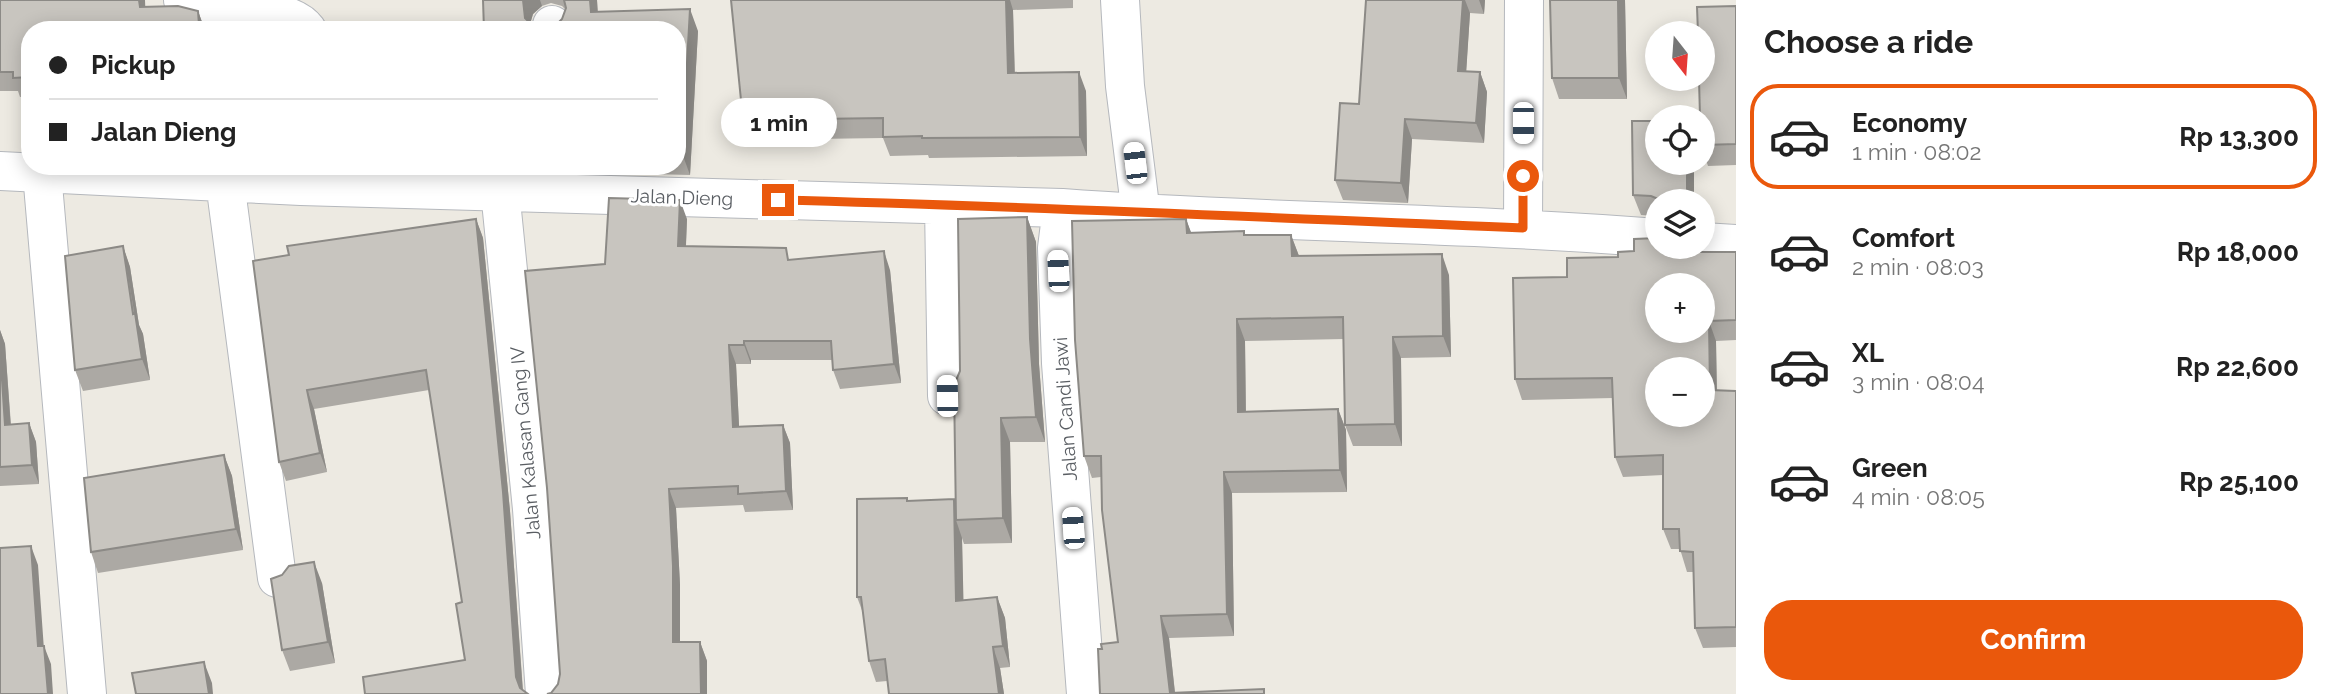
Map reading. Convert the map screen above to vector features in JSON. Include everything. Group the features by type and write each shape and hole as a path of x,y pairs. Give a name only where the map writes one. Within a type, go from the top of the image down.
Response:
{"street":[{"path":"183,0 207,10 284,11 301,21"},
{"path":"1120,0 1125,86 1141,214"},
{"path":"1523,228 1524,0"},
{"name":"Jalan Dieng","path":"0,171 21,172"},
{"path":"42,175 87,694"},
{"name":"Jalan Dieng","path":"88,175 225,181 301,176 500,191 556,180 944,205 1523,228 1645,237"},
{"path":"225,181 277,578"},
{"name":"Jalan Kalasan Gang IV","path":"500,191 532,509 545,694"},
{"path":"944,205 947,396"},
{"name":"Jalan Candi Jawi","path":"1062,208 1056,248 1061,363 1086,694"},
{"path":"1715,243 1736,244"}],"building":[{"path":"0,0 139,0 140,7 178,6 198,11 199,21 21,21 21,78 13,78 13,72 0,72"},
{"path":"483,0 523,0 525,18 528,21 484,21"},
{"path":"564,0 590,0 591,12 690,9 686,81 686,21 560,21 566,8"},
{"path":"731,0 1006,0 1008,73 1079,72 1080,137 883,137 883,118 743,120"},
{"path":"1366,0 1463,0 1458,71 1480,72 1476,123 1405,119 1401,183 1335,180 1340,103 1359,104"},
{"path":"1550,0 1618,0 1619,78 1552,78"},
{"path":"1736,6 1736,144 1715,145 1715,105 1700,105 1699,91 1715,91 1715,21 1698,21 1697,7"},
{"path":"1632,121 1645,121 1645,175 1687,175 1687,189 1645,189 1645,196 1633,195"},
{"path":"609,198 680,200 678,246 786,248 788,260 884,251 894,364 833,370 831,341 744,341 744,345 729,345 733,427 783,425 786,491 738,494 738,486 669,489 673,642 700,642 701,694 547,694 558,684 560,674 547,488 525,271 605,264"},
{"path":"1027,217 1030,339 1036,417 1001,418 1003,518 956,520 954,385 960,371 958,219"},
{"path":"476,219 503,492 516,677 520,688 528,694 365,694 363,677 465,660 456,604 462,602 426,370 307,390 320,453 279,462 253,261 289,255 287,246"},
{"path":"1186,219 1187,233 1244,231 1244,235 1291,235 1292,256 1442,254 1443,336 1393,337 1395,424 1345,425 1343,317 1237,319 1238,412 1338,409 1340,470 1224,472 1227,614 1161,616 1170,693 1264,689 1264,694 1100,694 1098,649 1102,649 1101,644 1118,642 1102,510 1101,456 1084,456 1075,340 1072,221"},
{"path":"1634,239 1645,239 1645,259 1715,259 1715,252 1736,252 1736,320 1715,321 1715,273 1645,273 1645,343 1709,343 1710,357 1645,357 1645,427 1715,427 1715,390 1736,391 1736,627 1695,628 1693,552 1680,551 1679,529 1663,529 1663,455 1615,457 1612,378 1515,379 1513,278 1567,277 1567,258 1618,257 1618,252 1634,251"},
{"path":"123,246 142,359 75,370 65,256"},
{"path":"0,350 5,425 29,423 32,465 0,467"},
{"path":"224,455 236,529 91,552 84,478"},
{"path":"907,498 907,501 954,499 956,601 997,597 1003,646 993,647 999,694 889,694 885,659 869,661 861,597 857,597 857,499"},
{"path":"31,546 38,646 44,646 48,694 0,694 0,548"},
{"path":"314,562 328,642 282,650 271,579 282,575 289,566"},
{"path":"204,662 209,694 136,694 132,673"}],"route":[{"path":"778,200 1062,208 1141,214 1523,228 1523,176"}]}
